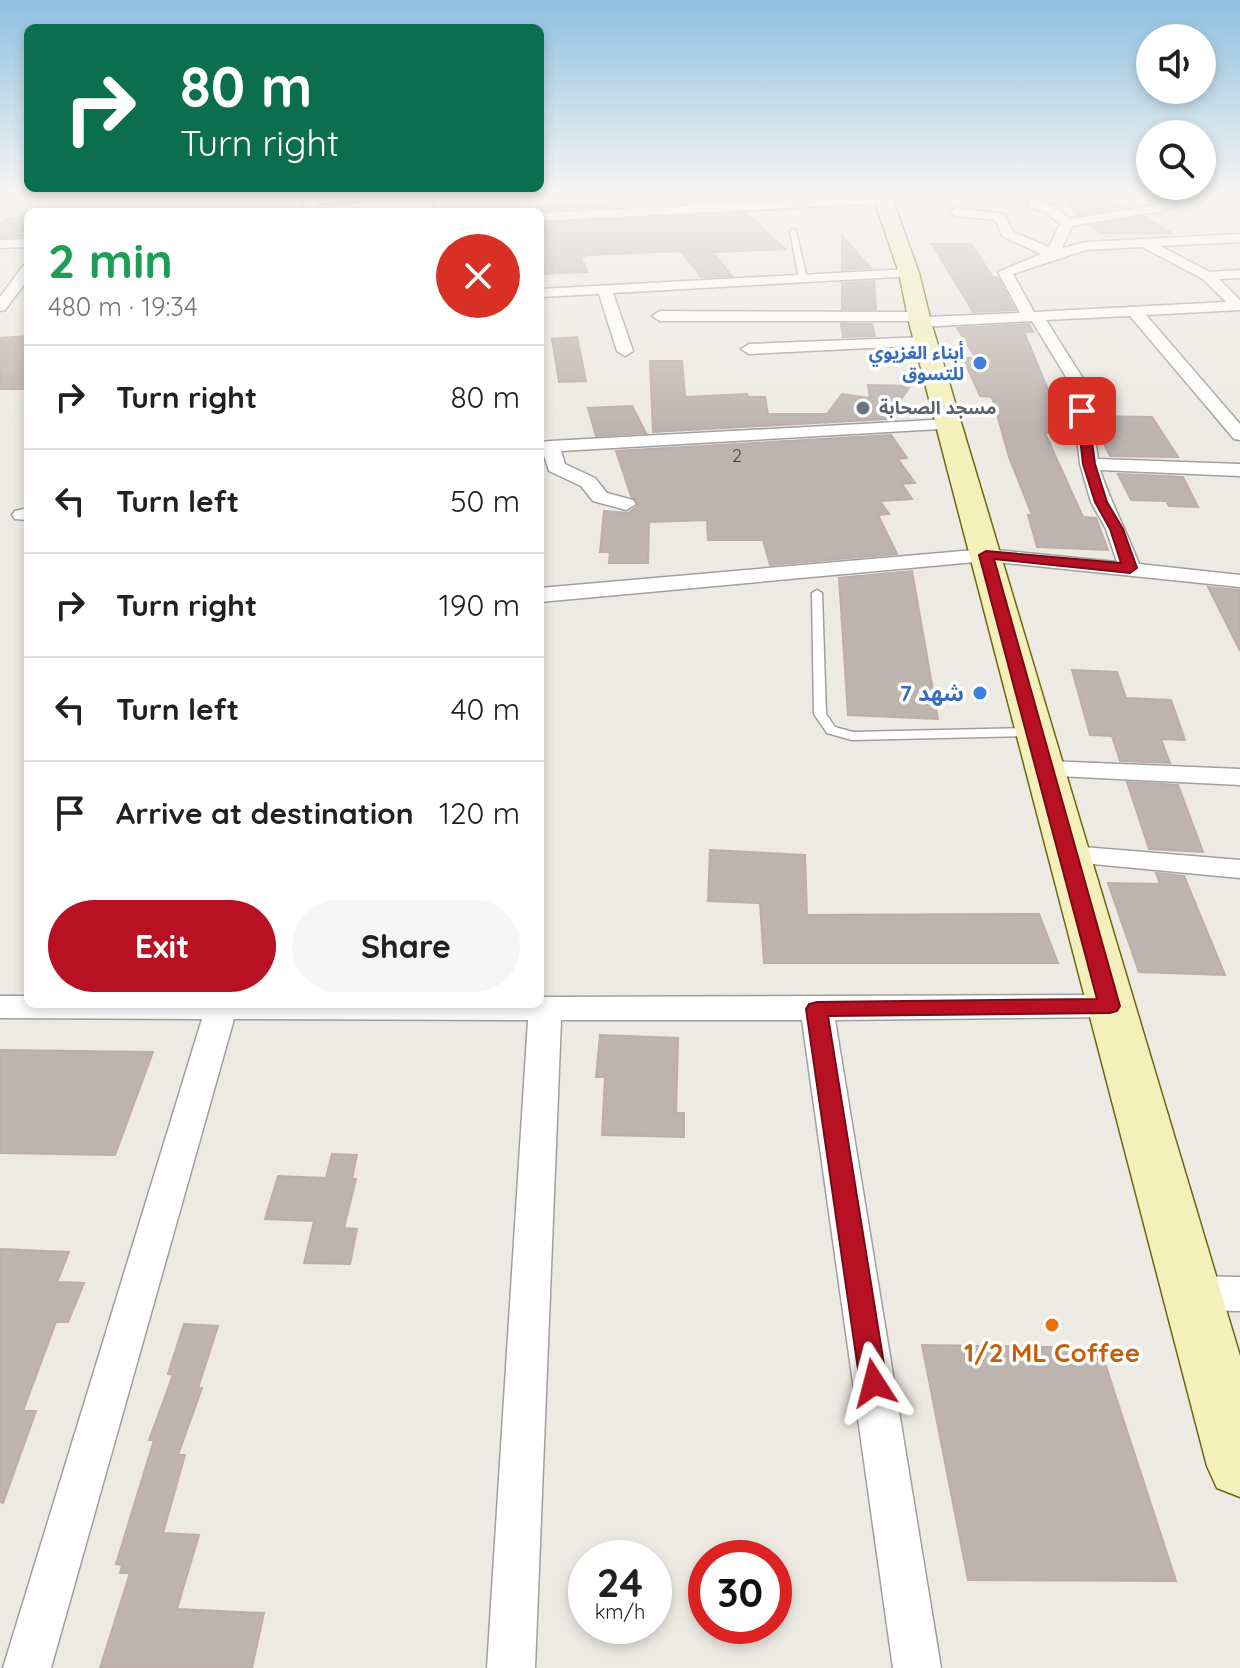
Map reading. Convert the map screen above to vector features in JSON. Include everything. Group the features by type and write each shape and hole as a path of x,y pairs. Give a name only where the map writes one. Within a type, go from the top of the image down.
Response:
{"main road":[{"path":"909,273 921,327 951,424 1240,1466"}],"street":[{"path":"1008,271 1005,272 1079,385 1089,464 1101,502 1116,529 1130,568"},
{"path":"1198,271 1208,276 1239,306"},
{"path":"544,293 909,273"},
{"path":"0,307 24,274"},
{"path":"1208,276 1240,274"},
{"path":"604,290 625,351"},
{"path":"749,349 1033,316 1239,306"},
{"path":"1134,311 1240,435"},
{"path":"660,316 921,327"},
{"path":"626,504 600,497 588,482 556,467 546,447 951,424"},
{"path":"1089,464 1240,470"},
{"path":"544,595 986,555 1240,581"},
{"path":"1042,750 1240,777"},
{"path":"1071,855 1240,869"},
{"path":"110,1008 817,1009 1110,1006"},
{"path":"0,1007 24,1007"},
{"path":"27,1668 221,1009"},
{"path":"511,1668 545,1009"},
{"path":"817,1009 917,1668"},
{"path":"1190,1293 1240,1294"}],"lane":[{"path":"801,271 803,279"},
{"path":"817,593 820,714 831,730 852,736 1042,750"}],"building":[{"path":"544,271 587,272 544,274"},
{"path":"696,271 728,271 732,276 701,277"},
{"path":"948,271 989,271 998,278 1015,310 973,312"},
{"path":"874,281 876,309 842,309 842,283"},
{"path":"841,324 872,324 875,336 843,337"},
{"path":"1029,324 1033,332 1024,332 1066,433 1045,433 1083,517 1096,518 1108,550 1037,547 1028,515 1032,515 1009,457 992,397 980,396 963,358 976,358 957,328"},
{"path":"24,336 24,389 0,389 0,338"},
{"path":"577,337 586,381 559,382 552,339"},
{"path":"650,361 682,361 685,397 747,394 748,397 765,397 768,414 827,414 842,394 870,398 868,385 910,386 888,419 653,432"},
{"path":"632,406 646,433 596,436 588,408"},
{"path":"1095,416 1152,417 1178,457 1110,456 1096,428"},
{"path":"891,435 907,458 898,459 915,483 902,484 912,499 880,501 889,514 878,515 897,554 770,565 763,540 708,540 707,520 649,522 648,563 609,563 610,552 600,552 604,511 628,513 639,505 631,496 616,451"},
{"path":"1118,474 1183,477 1198,507 1169,506 1166,501 1131,500"},
{"path":"912,571 938,719 848,715 839,578"},
{"path":"1208,587 1240,590 1240,651"},
{"path":"1072,670 1117,672 1126,698 1171,700 1185,740 1161,739 1170,763 1120,761 1112,736 1090,735"},
{"path":"1127,782 1178,785 1203,852 1149,849"},
{"path":"710,850 805,855 807,915 1039,914 1058,963 764,963 760,903 708,901"},
{"path":"1156,873 1184,876 1225,975 1139,972 1108,883 1160,884"},
{"path":"600,1035 678,1038 676,1113 684,1113 684,1137 602,1135 605,1077 596,1077"},
{"path":"0,1050 153,1052 115,1155 0,1153"},
{"path":"332,1154 357,1155 352,1179 356,1179 344,1228 357,1229 350,1264 304,1263 314,1221 265,1219 278,1176 326,1178"},
{"path":"0,1249 69,1252 57,1282 84,1283 68,1322 56,1322 23,1411 36,1411 3,1503 0,1502"},
{"path":"184,1324 218,1326 198,1388 202,1388 178,1455 185,1455 163,1533 199,1535 177,1609 264,1613 252,1668 100,1668 130,1573 120,1573 122,1565 116,1564 154,1440 149,1440 173,1375 168,1374"},
{"path":"922,1345 1100,1348 1176,1581 968,1580"}],"place":[{"name":"أبناء الغزيوي للتسوق","path":"980,363"},
{"name":"مسجد الصحابة","path":"863,408"},
{"name":"شهد 7","path":"980,693"},
{"name":"1/2 ML Coffee","path":"1052,1325"}],"route":[{"path":"874,1383 817,1009 1110,1006 1071,855 986,555 1130,568 1116,529 1101,502 1089,464 1082,411"}]}
